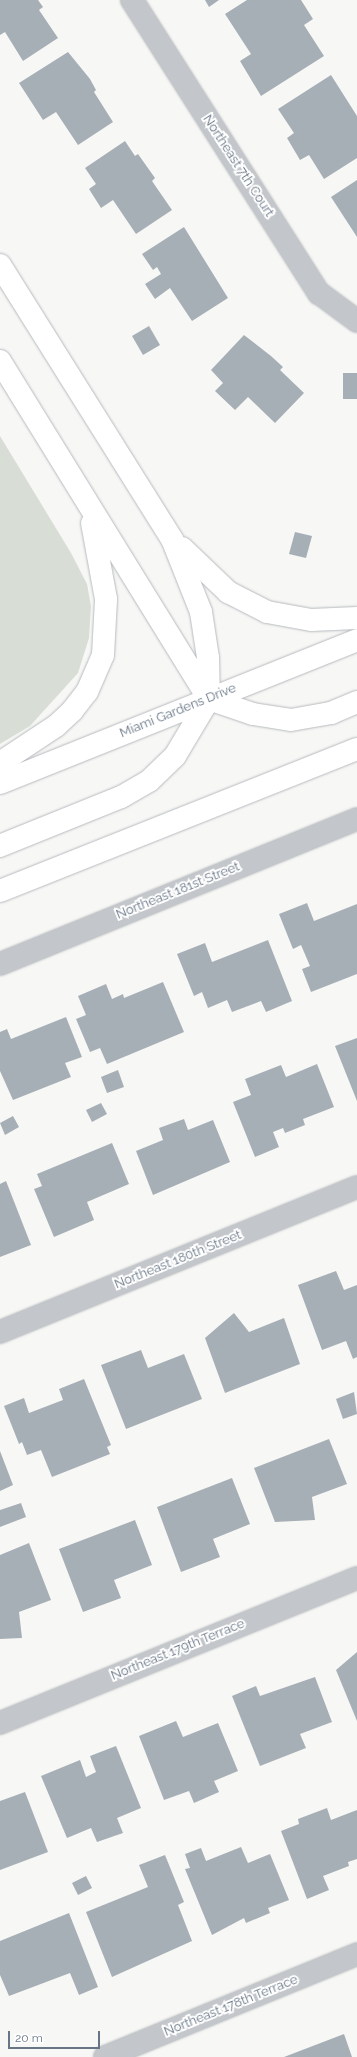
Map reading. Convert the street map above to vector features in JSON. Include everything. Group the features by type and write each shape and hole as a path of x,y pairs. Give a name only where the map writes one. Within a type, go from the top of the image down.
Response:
{"main road":[{"path":"0,264 172,539 201,612 208,658 209,699 174,756 149,781 109,802 0,846"},
{"path":"0,360 89,508 209,699 253,714 292,720 331,713 357,702"},
{"path":"0,763 56,726 72,711 87,692 103,655 106,599 89,508"},
{"path":"172,539 228,592 267,612 311,620 357,618"},
{"name":"Miami Gardens Drive","path":"0,783 357,640"},
{"path":"0,891 357,748"}],"street":[{"name":"Northeast 7th Court","path":"132,0 319,293 357,322"},
{"name":"Northeast 181st Street","path":"0,964 357,819"},
{"name":"Northeast 180th Street","path":"0,1332 357,1188"},
{"name":"Northeast 179th Terrace","path":"0,1723 357,1578"},
{"name":"Northeast 178th Terrace","path":"105,2057 357,1954"}],"shaded area":[{"path":"0,436 71,553 87,584 91,606 89,638 78,673 30,726 0,744"}],"building":[{"path":"0,0 38,0 43,7 39,10 58,38 23,61 5,32 0,35"},
{"path":"205,0 219,0 209,7"},
{"path":"247,0 301,0 313,19 304,25 324,56 261,96 240,61 251,54 225,14"},
{"path":"68,52 90,79 96,90 94,92 113,122 78,145 56,112 43,120 19,83"},
{"path":"331,75 357,116 357,158 324,179 309,155 300,160 287,138 294,133 278,109"},
{"path":"125,141 135,156 138,154 155,178 152,181 172,210 136,234 113,200 101,208 89,189 96,184 85,168"},
{"path":"357,180 357,237 331,197"},
{"path":"184,227 228,298 192,321 170,288 155,299 145,284 161,274 157,267 153,270 142,254"},
{"path":"149,326 160,345 143,355 132,336"},
{"path":"244,335 283,367 280,370 304,393 275,423 248,397 235,410 215,391 223,383 211,370"},
{"path":"343,373 357,373 357,399 343,399"},
{"path":"295,532 312,536 306,558 289,554"},
{"path":"307,903 314,921 357,904 357,974 311,992 302,969 310,966 301,945 293,949 279,914"},
{"path":"268,940 292,1001 266,1012 261,1001 232,1012 227,1000 208,1008 202,992 194,996 177,954 205,943 212,962"},
{"path":"163,982 184,1032 107,1064 100,1048 90,1052 76,1019 86,1015 78,996 106,984 112,999 123,994 124,998"},
{"path":"66,1017 82,1057 65,1063 71,1077 13,1100 0,1071 0,1032 7,1029 11,1039"},
{"path":"357,1038 357,1101 335,1046"},
{"path":"317,1064 334,1107 303,1119 305,1125 285,1133 283,1128 273,1132 279,1147 255,1157 233,1102 251,1095 245,1079 281,1065 286,1077"},
{"path":"118,1070 124,1087 107,1093 101,1077"},
{"path":"101,1103 107,1114 92,1122 86,1110"},
{"path":"13,1116 19,1127 5,1135 0,1123"},
{"path":"184,1119 188,1130 213,1120 230,1162 153,1195 136,1151 163,1140 159,1128"},
{"path":"112,1143 129,1184 87,1202 94,1220 54,1237 34,1189 42,1186 37,1174"},
{"path":"6,1181 31,1245 0,1257 0,1184"},
{"path":"336,1271 344,1290 357,1285 357,1357 353,1359 346,1341 322,1350 298,1285"},
{"path":"234,1313 249,1332 284,1318 300,1364 225,1393 205,1338"},
{"path":"141,1350 148,1368 184,1354 202,1399 126,1429 101,1365"},
{"path":"84,1379 111,1445 107,1447 110,1454 52,1477 41,1450 27,1455 22,1442 19,1444 4,1406 24,1398 29,1413 63,1400 59,1389"},
{"path":"354,1392 357,1414 343,1419 336,1399"},
{"path":"329,1439 347,1484 312,1497 315,1520 275,1522 254,1468"},
{"path":"0,1451 13,1485 0,1491"},
{"path":"232,1478 250,1524 213,1539 220,1557 181,1572 157,1507"},
{"path":"21,1503 26,1517 0,1527 0,1510"},
{"path":"135,1520 152,1565 114,1580 121,1598 83,1612 59,1549"},
{"path":"29,1543 51,1600 19,1612 22,1638 0,1639 0,1555"},
{"path":"357,1652 357,1721 336,1670"},
{"path":"315,1677 332,1722 300,1734 306,1748 260,1766 232,1696 256,1686 260,1696"},
{"path":"176,1721 183,1737 218,1723 238,1771 214,1781 219,1792 194,1803 189,1791 164,1800 139,1736"},
{"path":"116,1746 141,1808 117,1818 123,1833 97,1842 91,1828 67,1838 41,1776 80,1760 86,1777 96,1772 90,1756"},
{"path":"25,1792 48,1852 0,1870 0,1801"},
{"path":"327,1808 331,1820 357,1810 357,1859 348,1862 349,1866 323,1876 329,1890 307,1899 281,1831 299,1824 298,1819"},
{"path":"241,1847 248,1863 270,1854 289,1900 268,1908 270,1913 246,1923 244,1918 212,1935 185,1869 190,1868 185,1854 201,1848 206,1861"},
{"path":"165,1855 184,1902 178,1905 192,1941 112,1977 86,1912 148,1887 139,1865"},
{"path":"86,1876 92,1888 78,1895 72,1883"},
{"path":"69,1913 98,1987 79,1995 70,1973 9,1996 0,1975 0,1941"},
{"path":"344,2034 352,2057 284,2057"}]}
